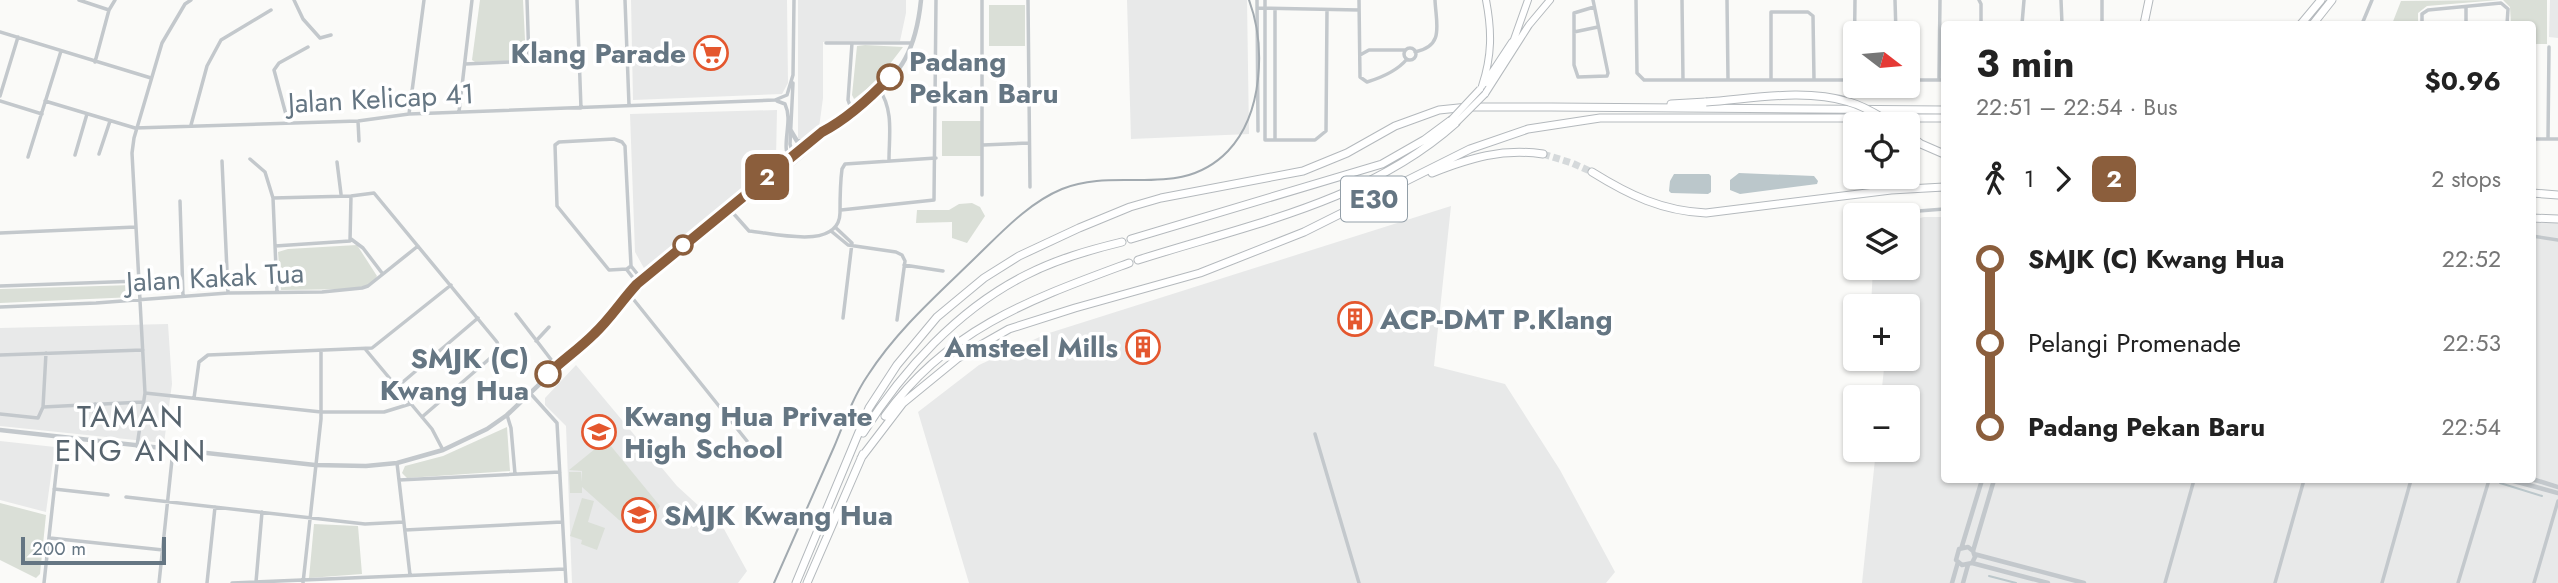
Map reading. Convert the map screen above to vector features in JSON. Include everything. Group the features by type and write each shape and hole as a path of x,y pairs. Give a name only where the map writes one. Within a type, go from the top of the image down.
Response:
{"highway":[{"path":"1482,90 1492,46 1484,0"},
{"path":"1496,78 1518,31 1528,0"},
{"path":"1453,121 1496,78 1529,25 1550,0"},
{"path":"2145,21 2149,0"},
{"path":"2304,21 2321,0"},
{"path":"2315,21 2332,0"},
{"path":"1482,90 1518,31"},
{"path":"1664,107 1675,103 1803,96 1832,97 1856,104 1871,112"},
{"name":"E30","path":"796,583 869,408 897,365 937,317 1001,266 1079,228 1130,207 1161,198 1303,171 1347,153 1395,126 1439,110 1476,107 1941,110"},
{"name":"E30","path":"861,458 903,402 958,358 992,338 1042,317 1200,273 1304,233 1470,149 1528,129 1566,121 1613,117 1941,118"},
{"name":"E30","path":"1131,239 1382,163 1453,121"},
{"name":"E30","path":"1138,260 1317,204 1364,184 1404,162 1453,121"},
{"path":"1920,143 1941,153"},
{"path":"1391,190 1477,156 1517,151 1543,154"},
{"path":"1592,172 1642,200 1675,211 1706,213 1909,188 1941,187"},
{"path":"2536,193 2558,195"},
{"path":"2536,218 2558,219"},
{"name":"E30","path":"856,442 911,368 972,310 1025,275 1076,254 1122,242"},
{"name":"E30","path":"807,583 861,458 883,419 903,393 964,337 999,316 1040,296 1129,263"}],"street":[{"path":"79,0 109,10"},
{"path":"95,62 109,10 116,0"},
{"path":"137,446 145,393 132,153 135,128 168,32 185,4 191,0"},
{"path":"294,0 303,19 319,38 331,36"},
{"path":"409,114 424,0"},
{"path":"459,112 472,0"},
{"path":"527,0 529,61"},
{"path":"577,0 581,108"},
{"path":"625,0 629,105"},
{"path":"794,0 791,150 795,158"},
{"path":"795,158 812,140 879,89 902,65 911,43 921,0"},
{"path":"841,210 931,202 935,196 936,0"},
{"path":"982,0 982,195"},
{"path":"1028,0 1030,187"},
{"path":"1257,0 1258,131"},
{"path":"1265,0 1265,140 1315,140 1326,131 1327,10"},
{"path":"1359,0 1359,57 1362,80 1374,80 1407,59"},
{"path":"1415,52 1431,47 1437,36 1434,0"},
{"path":"1593,0 1607,76 1577,76 1574,12 1594,7"},
{"path":"1636,0 1637,74 1644,80 1843,80"},
{"path":"1682,0 1683,80"},
{"path":"1727,0 1728,79"},
{"path":"2102,0 2102,21"},
{"path":"2363,21 2372,0"},
{"path":"1855,1 1855,21"},
{"path":"1896,1 1896,21"},
{"path":"1920,80 1941,80 1939,1"},
{"path":"1980,2 1981,21"},
{"path":"2022,21 2023,2"},
{"path":"2062,2 2062,21"},
{"path":"2422,21 2422,14 2428,10 2501,3 2508,9 2507,21"},
{"path":"2466,7 2466,21"},
{"path":"1257,8 1359,10"},
{"path":"1275,9 1275,140"},
{"path":"191,125 207,66 220,40 271,10"},
{"path":"1771,80 1770,12 1808,12 1813,16 1814,80"},
{"path":"1574,32 1598,27"},
{"path":"0,32 150,78"},
{"path":"18,37 0,98 42,114"},
{"path":"1359,41 1369,50 1410,48 1415,52"},
{"path":"826,43 911,43"},
{"path":"852,43 848,100 852,111"},
{"path":"288,122 274,70 279,63 308,47"},
{"path":"2548,139 2549,47"},
{"path":"1359,57 1369,50"},
{"path":"1405,50 1407,59"},
{"path":"28,158 61,51"},
{"path":"1407,59 1413,59 1415,52"},
{"path":"465,64 579,59"},
{"path":"775,100 788,95 793,75"},
{"path":"879,89 886,98 890,112 889,160"},
{"path":"775,100 785,104 788,110 785,146 790,162"},
{"name":"Jalan Kelicap 41","path":"46,101 135,128 358,121 409,114 775,100"},
{"path":"75,155 87,114"},
{"path":"99,154 110,121"},
{"path":"358,121 359,141"},
{"path":"0,430 315,465 397,463 443,450 487,429 507,415 556,366 594,334 641,284 825,136 832,126"},
{"path":"791,131 797,141 812,140"},
{"path":"629,268 609,270 557,206 554,148 559,142 614,139 625,146 629,268 641,284"},
{"path":"2536,139 2558,139"},
{"path":"982,145 1029,143"},
{"path":"731,210 749,231 818,238 835,227 841,210 838,204 845,164 936,158"},
{"path":"250,159 265,172 273,198 276,292"},
{"path":"222,161 228,293"},
{"path":"337,162 341,195"},
{"path":"273,198 374,193 497,342 498,351 422,418"},
{"path":"351,196 351,239"},
{"path":"180,201 183,296"},
{"path":"1920,211 1941,209"},
{"path":"0,233 136,227"},
{"path":"835,227 848,238 851,246 844,318"},
{"path":"831,231 851,246 900,253 904,258 897,320"},
{"path":"2536,237 2558,240"},
{"path":"275,246 346,242 351,239"},
{"path":"351,239 363,248 382,273"},
{"name":"Jalan Kakak Tua","path":"0,307 362,288 418,246"},
{"path":"904,265 943,271"},
{"path":"0,286 139,281"},
{"path":"194,398 199,362 208,355 366,349 377,344 451,285"},
{"path":"630,295 747,441"},
{"path":"516,314 556,366"},
{"path":"396,387 478,318"},
{"path":"536,341 549,327"},
{"path":"366,349 432,429 443,450"},
{"path":"0,355 143,350"},
{"path":"302,581 321,412 321,352"},
{"path":"0,414 38,418 43,407 47,354"},
{"path":"145,393 321,412 384,412 410,404"},
{"path":"530,393 558,423 566,583"},
{"path":"43,407 144,402"},
{"path":"93,425 95,404"},
{"path":"507,415 511,428 515,474"},
{"path":"1315,434 1359,583"},
{"path":"44,583 60,437"},
{"path":"159,583 173,450"},
{"path":"397,463 410,575"},
{"path":"399,480 560,472"},
{"path":"2536,481 2558,487"},
{"path":"1952,583 1958,562 1956,554 1962,547 1981,483"},
{"path":"1963,583 1993,483"},
{"path":"2165,583 2193,483"},
{"path":"2275,583 2303,483"},
{"path":"2382,583 2410,483"},
{"path":"2458,583 2487,483"},
{"path":"2521,483 2558,493"},
{"path":"54,489 108,495"},
{"path":"126,497 365,524 404,522"},
{"path":"2534,583 2558,501"},
{"path":"207,583 215,507"},
{"path":"256,582 262,512"},
{"path":"405,530 562,522"},
{"path":"49,538 163,550"},
{"path":"1962,547 2084,583"},
{"path":"1958,562 2048,583"},
{"path":"232,583 565,569"}],"shaded area":[{"path":"480,0 523,0 526,60 472,60"},
{"name":"Klang Parade","path":"631,0 787,0 788,83 782,94 633,100"},
{"path":"798,0 906,0 900,41 823,42 823,98 819,128 805,139 798,138"},
{"path":"1127,0 1247,0 1249,134 1131,139"},
{"path":"2499,0 2427,6 2418,13 2418,21 2393,21 2401,1"},
{"path":"2503,0 2547,0 2547,44 2536,44 2536,21 2511,21 2510,7"},
{"path":"2550,0 2558,0 2558,38 2549,37"},
{"path":"989,5 1025,5 1025,46 989,46"},
{"path":"857,46 903,47 876,82 854,99 852,95"},
{"path":"777,110 776,159 645,270 635,252 630,114"},
{"path":"942,121 982,121 982,156 942,156"},
{"path":"1739,173 1814,176 1818,181 1817,184 1740,194 1730,190 1730,180"},
{"path":"1674,174 1709,174 1711,192 1671,193 1670,181"},
{"path":"972,203 980,207 985,216 967,243 952,238 952,222 916,223 917,210 949,210 959,204"},
{"path":"1451,206 1434,366 1505,384 1560,470 1615,572 1606,583 969,583 918,412 979,365 1046,334"},
{"path":"1941,217 1941,483 2536,483 2536,223 2558,223 2558,583 1862,583 1875,462 1920,462 1920,385 1882,385 1884,371 1920,371 1920,294 1872,294 1872,280 1920,280 1920,218"},
{"path":"357,245 377,276 372,284 354,289 281,290 278,252 288,249"},
{"path":"133,285 134,297 0,303 0,289"},
{"path":"168,324 172,384 164,443 0,426 0,328"},
{"name":"SMJK Kwang Hua","path":"576,365 677,486 724,529 747,571 738,583 572,583 566,426 545,405 545,398"},
{"path":"507,427 510,471 407,478 402,473 405,466 443,456"},
{"path":"606,440 660,506 649,525 632,527 619,520 582,487 582,493 570,493 569,472 581,472 582,482 582,471 569,470"},
{"path":"0,441 55,447 46,512 0,500"},
{"path":"582,498 594,501 588,522 605,528 597,550 570,536"},
{"path":"0,503 46,515 40,574 36,578 0,560"},
{"path":"314,524 358,526 362,574 309,578"}],"waterway":[{"path":"2500,483 2542,496"},
{"path":"1989,576 2016,583"}],"tunnel":[{"path":"1543,154 1592,172"}],"tram line":[{"path":"774,583 849,410 868,375 918,314 1005,229 1026,210 1062,189 1105,180 1169,179 1190,175 1209,166 1228,151 1240,136 1248,118 1258,79 1258,38 1249,0"}],"bus line":[{"name":"2","path":"548,374 594,334 623,304 628,293 637,284 822,132 879,89 890,77"}],"place":[{"name":"Klang Parade","path":"711,53"},
{"name":"Padang Pekan Baru","path":"890,77"},
{"name":"ACP-DMT P.Klang","path":"1355,319"},
{"name":"Amsteel Mills","path":"1143,347"},
{"name":"SMJK (C) Kwang Hua","path":"548,374"},
{"name":"Kwang Hua Private High School","path":"599,432"},
{"name":"SMJK Kwang Hua","path":"639,515"}],"district":[{"name":"TAMAN ENG ANN","path":"131,434"}]}
